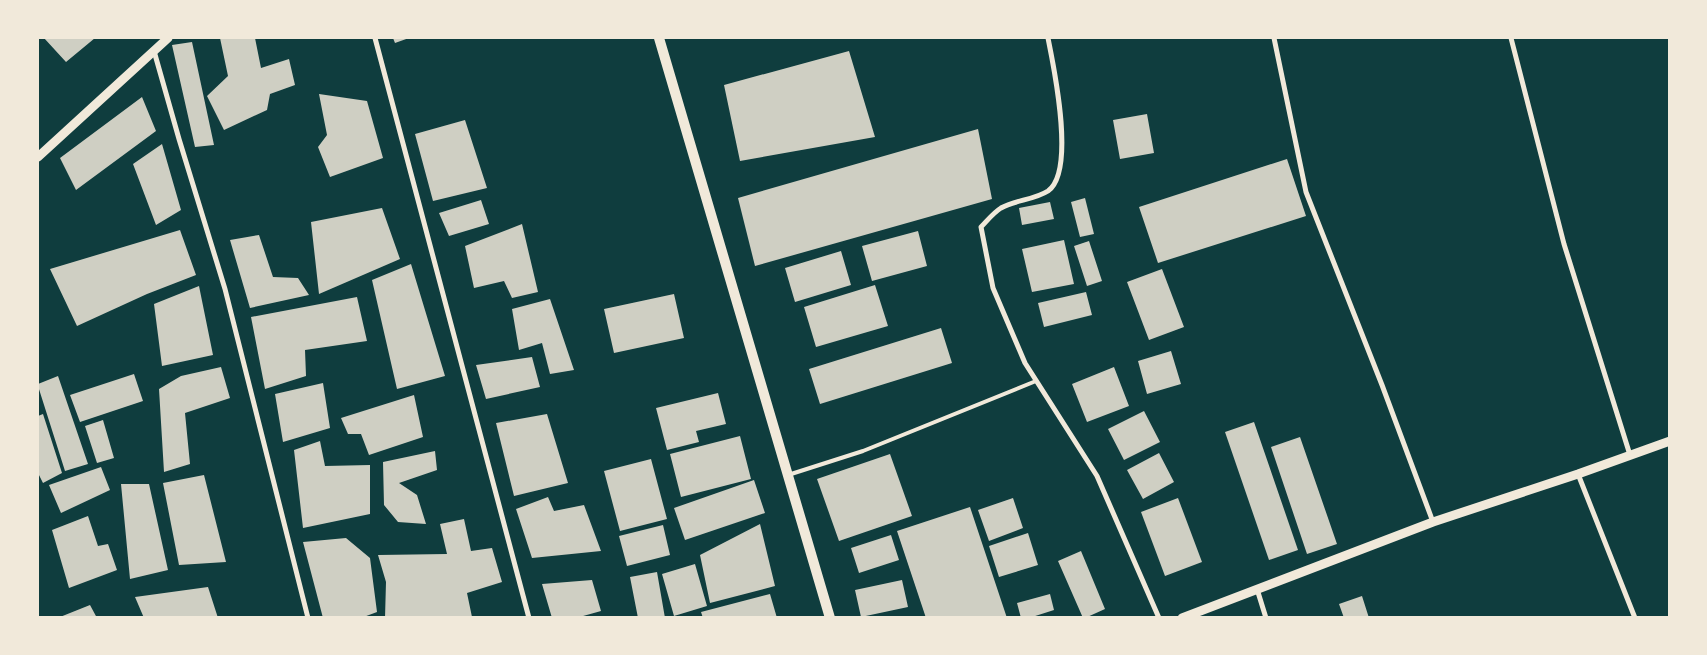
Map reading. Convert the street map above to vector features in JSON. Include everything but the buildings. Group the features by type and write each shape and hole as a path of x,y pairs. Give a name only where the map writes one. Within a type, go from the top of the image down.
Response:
{"main road":[{"path":"659,38 830,618"}],"street":[{"path":"38,157 168,38"},
{"path":"375,38 529,618"},
{"path":"1048,38 1058,88 1062,129 1060,170 1053,187 1046,192 1001,208 981,227 993,288 1025,363 1097,476 1160,618"},
{"path":"1274,38 1306,192 1382,385 1433,522"},
{"path":"1510,38 1564,244 1630,455"},
{"path":"154,51 178,139 226,289 308,618"},
{"path":"1182,618 1433,522 1670,441"},
{"path":"1578,474 1635,618"},
{"path":"1257,589 1266,618"}],"lane":[{"path":"788,475 862,451 1036,381"}]}
